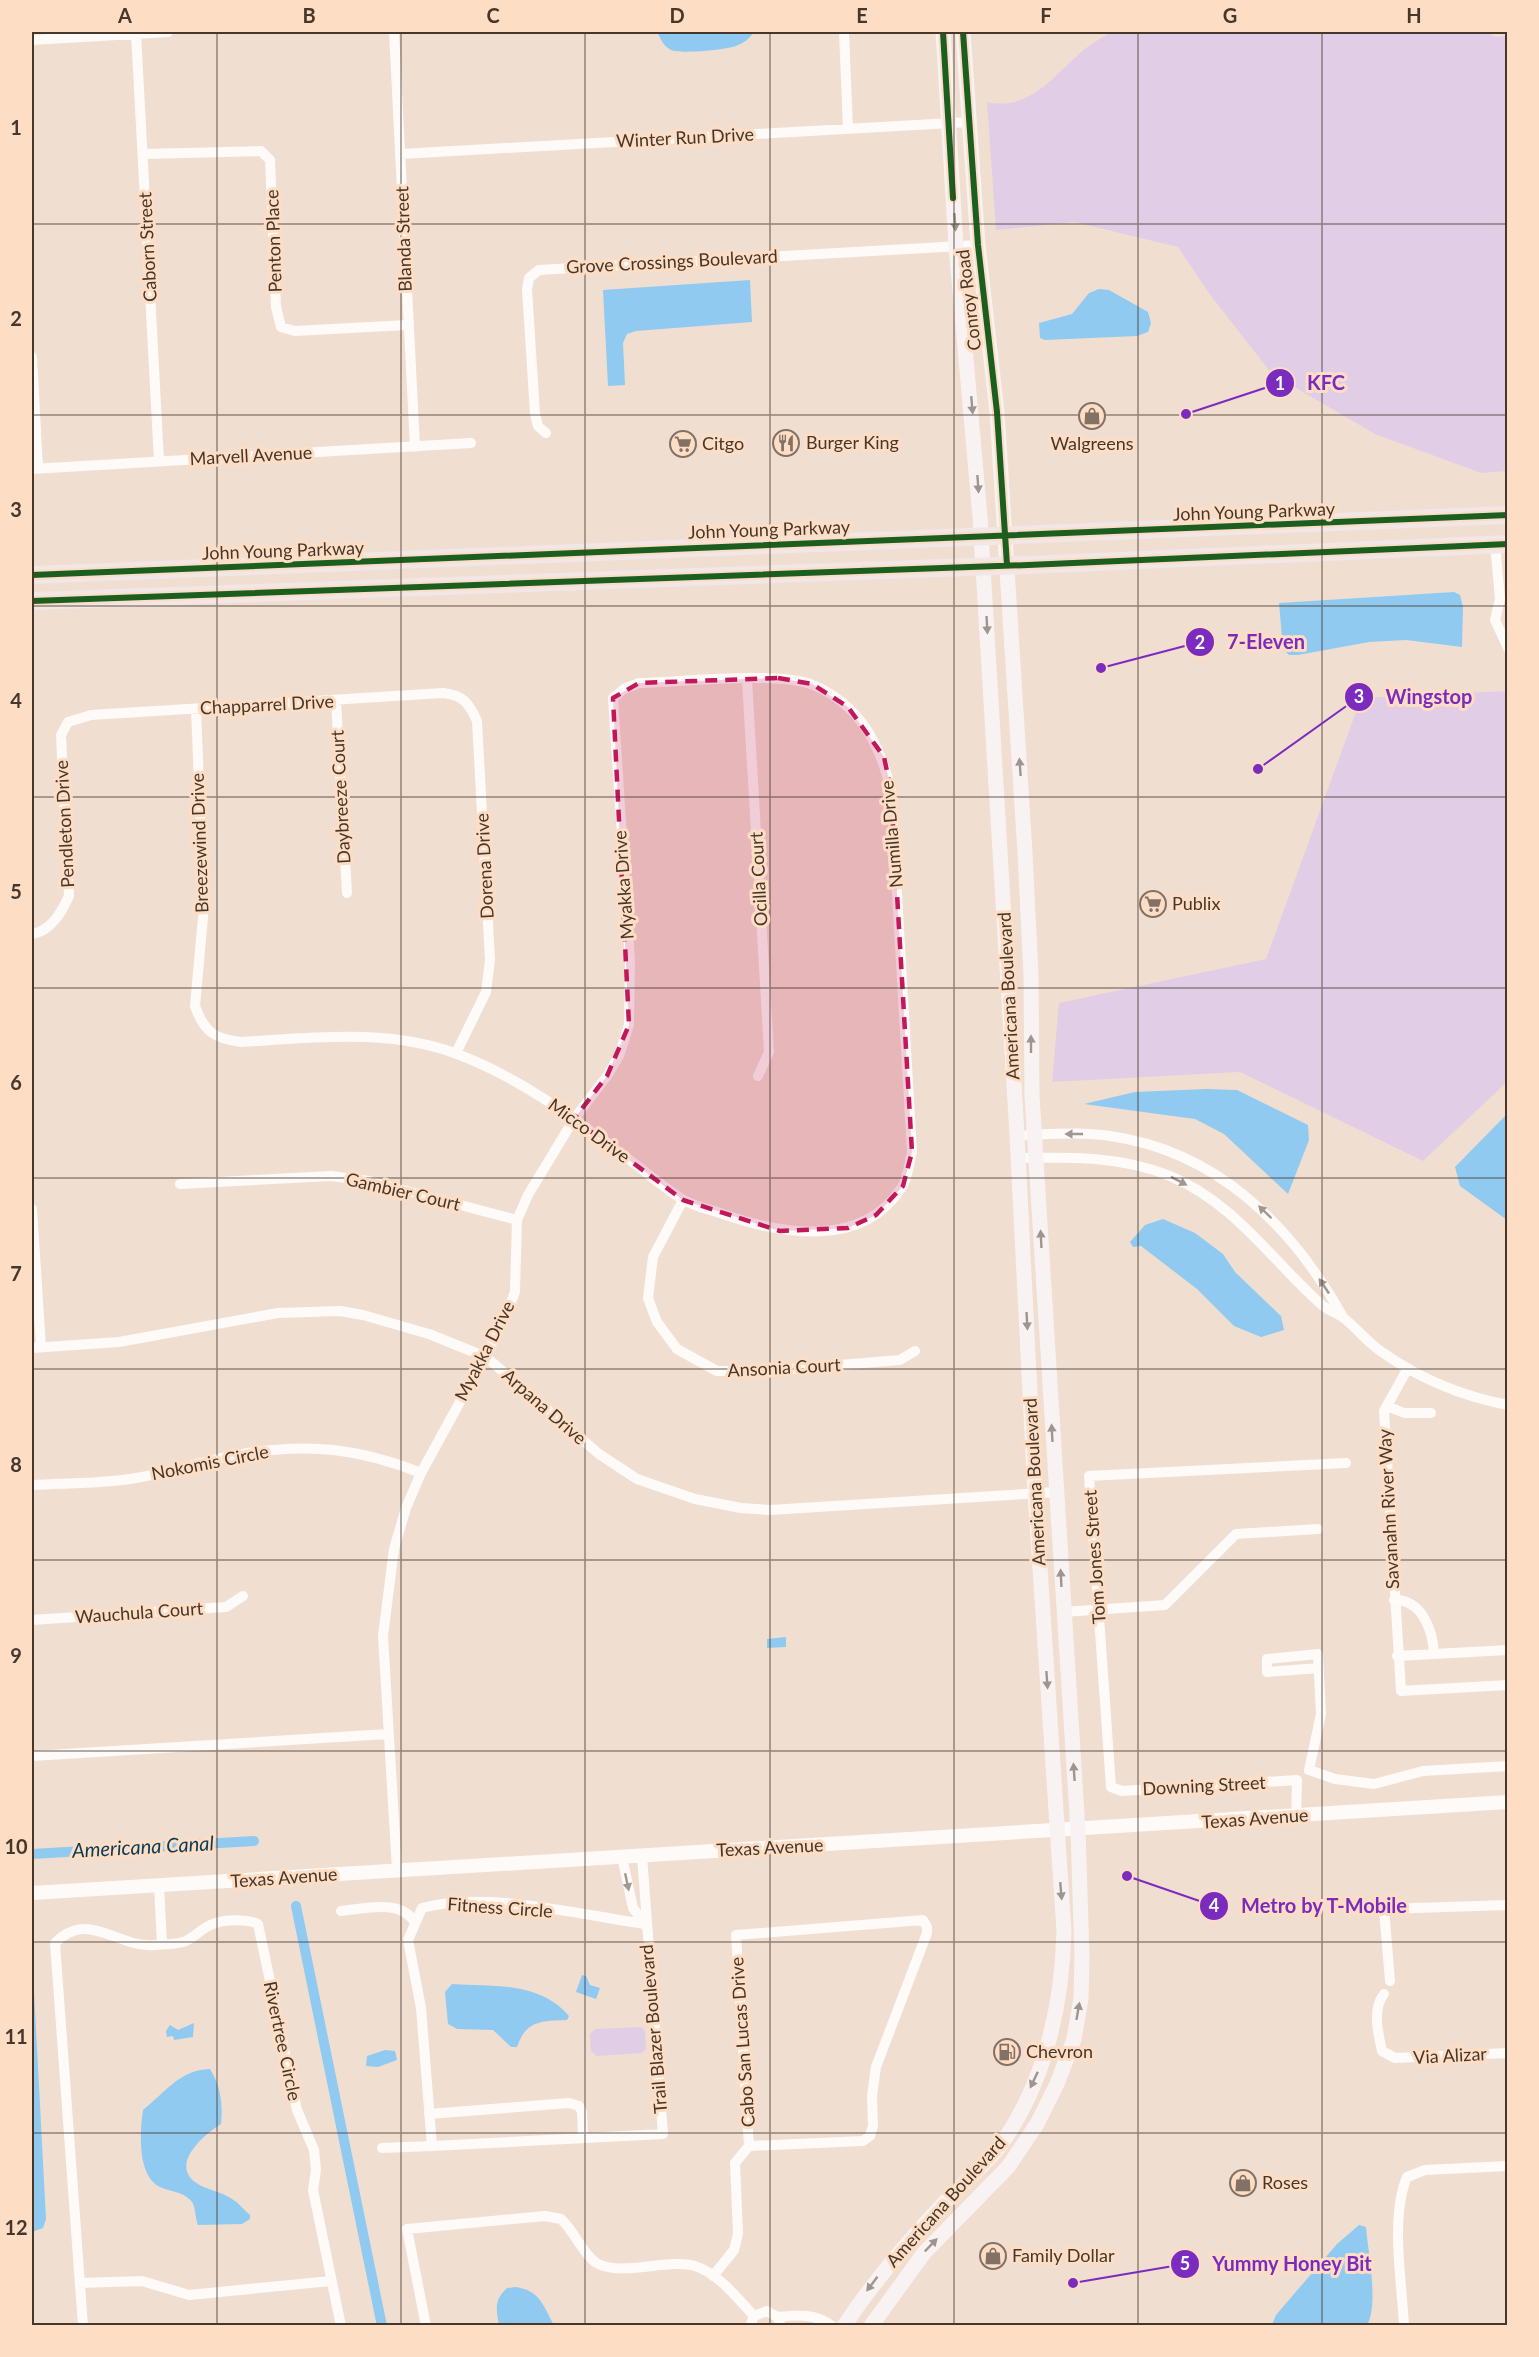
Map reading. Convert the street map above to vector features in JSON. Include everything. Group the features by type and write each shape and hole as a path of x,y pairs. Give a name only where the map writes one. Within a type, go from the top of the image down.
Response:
{"highway":[{"name":"John Young Parkway","path":"32,576 1005,536 1507,520"},
{"path":"32,601 983,566 1501,544 1502,531 1507,520"},
{"path":"1444,546 1488,536 1507,520"}],"main road":[{"name":"Conroy Road","path":"943,32 956,246 983,566"},
{"name":"Conroy Road","path":"963,32 978,245 997,412 1007,565"},
{"name":"Americana Boulevard","path":"871,2325 924,2253 1008,2168 1037,2124 1057,2084 1074,2039 1081,1998 1078,1831 1034,1134 1026,853 1007,565"},
{"name":"Americana Boulevard","path":"844,2325 872,2284 912,2237 1002,2144 1049,2049 1063,1979 1064,1931 1035,1493 1017,1135 983,566"},
{"path":"998,818 1010,840 1026,853"},
{"path":"1008,976 1031,975"},
{"path":"1019,2113 1037,2124"}],"street":[{"path":"32,40 168,32"},
{"name":"Blanda Street","path":"394,32 407,325 415,447"},
{"path":"844,32 848,129"},
{"name":"Caborn Street","path":"136,33 159,462"},
{"name":"Winter Run Drive","path":"401,154 969,122"},
{"name":"Penton Place","path":"143,154 252,150 261,151 270,160 276,307 281,327 295,330 407,325"},
{"name":"Grove Crossings Boulevard","path":"546,433 538,426 535,414 527,289 529,278 539,270 978,245"},
{"path":"32,357 35,468"},
{"name":"Marvell Avenue","path":"35,468 471,443"},
{"path":"1501,544 1500,599 1496,620 1508,648"},
{"name":"Numilla Drive","path":"639,683 778,678 812,684 848,707 868,729 884,757 891,790 912,1152"},
{"name":"Ocilla Court","path":"747,680 770,1052 758,1076"},
{"name":"Myakka Drive","path":"397,1870 383,1636 388,1585 406,1508 421,1473 486,1357 515,1292 517,1220 542,1169 619,1056 629,1025 630,961 613,699 624,689 639,683"},
{"name":"Chapparrel Drive","path":"91,715 443,693"},
{"name":"Dorena Drive","path":"443,693 458,694 470,704 477,721 490,960 486,992 456,1053"},
{"name":"Daybreeze Court","path":"336,701 347,893"},
{"name":"Breezewind Drive","path":"195,709 204,906 195,1006 200,1019 221,1040"},
{"name":"Pendleton Drive","path":"32,934 42,933 60,914 69,896 61,735 68,722 91,715"},
{"name":"Micco Drive","path":"221,1040 241,1042 376,1037 412,1042 456,1053 517,1080 683,1200 743,1222 780,1231 817,1232 848,1228 876,1215 903,1186 912,1152"},
{"path":"1017,1135 1097,1134 1130,1140 1163,1149 1220,1175 1273,1220 1304,1256 1343,1317"},
{"path":"1018,1158 1080,1157 1124,1161 1179,1181 1204,1194 1238,1220 1324,1307 1343,1317 1378,1349 1450,1390 1508,1405"},
{"name":"Gambier Court","path":"180,1184 331,1176 369,1181 517,1220"},
{"name":"Ansonia Court","path":"683,1200 653,1257 648,1298 657,1322 677,1349 717,1371 767,1371 900,1360 915,1351"},
{"path":"32,1209 36,1348"},
{"name":"Arpana Drive","path":"36,1348 119,1342 278,1313 340,1311 363,1314 429,1334 486,1357 599,1454 637,1479 695,1499 741,1508 770,1509 1056,1492"},
{"name":"Savanahn River Way","path":"1408,1368 1384,1411 1397,1656 1401,1691 1508,1685"},
{"path":"1387,1406 1404,1413 1431,1413"},
{"name":"Nokomis Circle","path":"32,1485 135,1479 246,1453 292,1448 338,1450 381,1456 421,1473"},
{"name":"Tom Jones Street","path":"1111,1787 1089,1476 1346,1463"},
{"path":"1063,1612 1165,1605 1236,1534 1318,1528"},
{"name":"Wauchula Court","path":"32,1620 226,1607 243,1596"},
{"path":"1394,1600 1405,1600 1416,1608 1431,1631 1434,1654"},
{"path":"1397,1656 1508,1650"},
{"path":"1319,1668 1322,1714 1308,1770 1335,1779 1374,1784 1423,1771 1508,1766"},
{"path":"32,1756 388,1734"},
{"name":"Downing Street","path":"1111,1787 1122,1791 1297,1780 1296,1817"},
{"name":"Texas Avenue","path":"32,1893 1078,1831 1296,1817 1400,1807 1508,1803"},
{"name":"Trail Blazer Boulevard","path":"583,2138 663,2134 645,1924 642,1856"},
{"name":"Trail Blazer Boulevard","path":"622,1857 633,1908 645,1924"},
{"path":"159,1886 162,1944"},
{"name":"Fitness Circle","path":"414,1921 422,1908 441,1903 476,1902 645,1924"},
{"path":"1390,1981 1384,1910 1508,1905"},
{"path":"341,1911 397,1907 407,1911 414,1921 408,1940 421,2008 432,2146"},
{"name":"Rivertree Circle","path":"83,2325 55,1943 65,1932 83,1928 102,1931 137,1946 184,1942 213,1924 249,1920 258,1924 297,2110 315,2150 316,2170 313,2190 341,2325"},
{"name":"Cabo San Lucas Drive","path":"713,2276 735,2250 738,2234 735,2163 749,2146 736,1935 923,1920 927,1926 927,1933 876,2067 872,2096 873,2126 870,2136 863,2141 749,2146"},
{"name":"Via Alizar","path":"1384,1994 1378,2007 1379,2036 1382,2051 1395,2058 1508,2053"},
{"path":"382,2148 583,2138 582,2112 579,2106 569,2103 429,2114"},
{"path":"1404,2325 1398,2223 1401,2190 1407,2176 1425,2170 1508,2166"},
{"path":"426,2325 407,2229 545,2216 561,2219 571,2228 595,2262 609,2268 678,2264 695,2266 713,2276 752,2321 767,2311 779,2321 807,2315 822,2318 832,2325"},
{"path":"80,2283 142,2281 189,2295 331,2281"}],"highlighted area":[{"path":"778,678 812,684 848,707 884,757 891,790 912,1152 903,1186 876,1215 848,1228 780,1231 683,1200 574,1119 607,1076 629,1025 613,698 639,683"}],"shaded area":[{"path":"1111,32 1487,32 1495,37 1507,36 1507,471 1481,473 1375,434 1272,374 1211,296 1178,247 1074,222 996,230 987,102 1001,104 1026,98 1047,83 1085,49"},
{"path":"1507,691 1507,1082 1423,1161 1240,1072 1052,1082 1059,1003 1266,959 1361,698"},
{"path":"641,2027 645,2031 646,2049 642,2053 597,2056 591,2051 590,2034 595,2029"}],"water":[{"path":"657,32 754,32 748,39 736,46 684,52 668,48"},
{"path":"750,280 752,322 636,331 627,334 623,343 625,385 608,386 603,290"},
{"path":"1099,289 1109,290 1148,312 1151,323 1148,332 1137,336 1045,340 1040,338 1039,323 1072,314 1089,293"},
{"path":"1454,592 1460,595 1463,607 1462,647 1406,640 1369,642 1298,655 1289,655 1283,649 1279,603"},
{"path":"1237,1090 1308,1125 1309,1140 1288,1194 1224,1134 1195,1119 1084,1104 1135,1092"},
{"path":"1507,1114 1507,1220 1460,1186 1455,1167"},
{"path":"1163,1219 1195,1233 1223,1254 1235,1272 1281,1316 1284,1330 1261,1337 1234,1326 1197,1289 1141,1246 1133,1247 1130,1242 1145,1225"},
{"path":"786,1637 786,1647 767,1648 767,1639"},
{"path":"32,1953 46,2219 43,2228 32,2232"},
{"path":"582,1975 586,1976 590,1985 600,1988 596,1999 576,1992"},
{"path":"452,1984 499,1986 530,1991 557,2005 569,2016 567,2020 543,2022 530,2027 517,2047 511,2047 493,2030 457,2029 448,2024 445,1992"},
{"path":"194,2023 193,2037 174,2040 173,2036 167,2037 166,2031 170,2025 178,2030"},
{"path":"385,2050 395,2051 397,2060 378,2067 366,2066 367,2056"},
{"path":"210,2069 220,2096 221,2124 199,2142 188,2158 186,2166 188,2174 195,2182 237,2202 250,2215 250,2219 242,2224 198,2225 194,2207 189,2198 158,2186 146,2172 143,2162 141,2129 143,2110 181,2078 199,2070"},
{"path":"1359,2225 1366,2227 1372,2278 1372,2305 1367,2325 1272,2325 1276,2315 1337,2244"},
{"path":"516,2287 531,2292 540,2300 554,2325 499,2325 498,2301 507,2288"}],"waterway":[{"name":"Americana Canal","path":"32,1854 254,1841"},
{"path":"296,1906 382,2326"}],"cycle path":[{"path":"943,32 953,198"},
{"path":"963,32 978,245 997,412 1007,565"},
{"path":"32,575 1508,515"},
{"path":"32,601 1028,565 1508,544"}],"place":[{"name":"KFC","path":"1186,414"},
{"name":"Walgreens","path":"1092,416"},
{"name":"Burger King","path":"786,443"},
{"name":"Citgo","path":"683,444"},
{"name":"7-Eleven","path":"1101,668"},
{"name":"Wingstop","path":"1258,769"},
{"name":"Publix","path":"1153,904"},
{"name":"Metro by T-Mobile","path":"1127,1876"},
{"name":"Chevron","path":"1007,2052"},
{"name":"Roses","path":"1243,2183"},
{"name":"Family Dollar","path":"993,2256"},
{"name":"Yummy Honey Bit","path":"1073,2283"}]}
